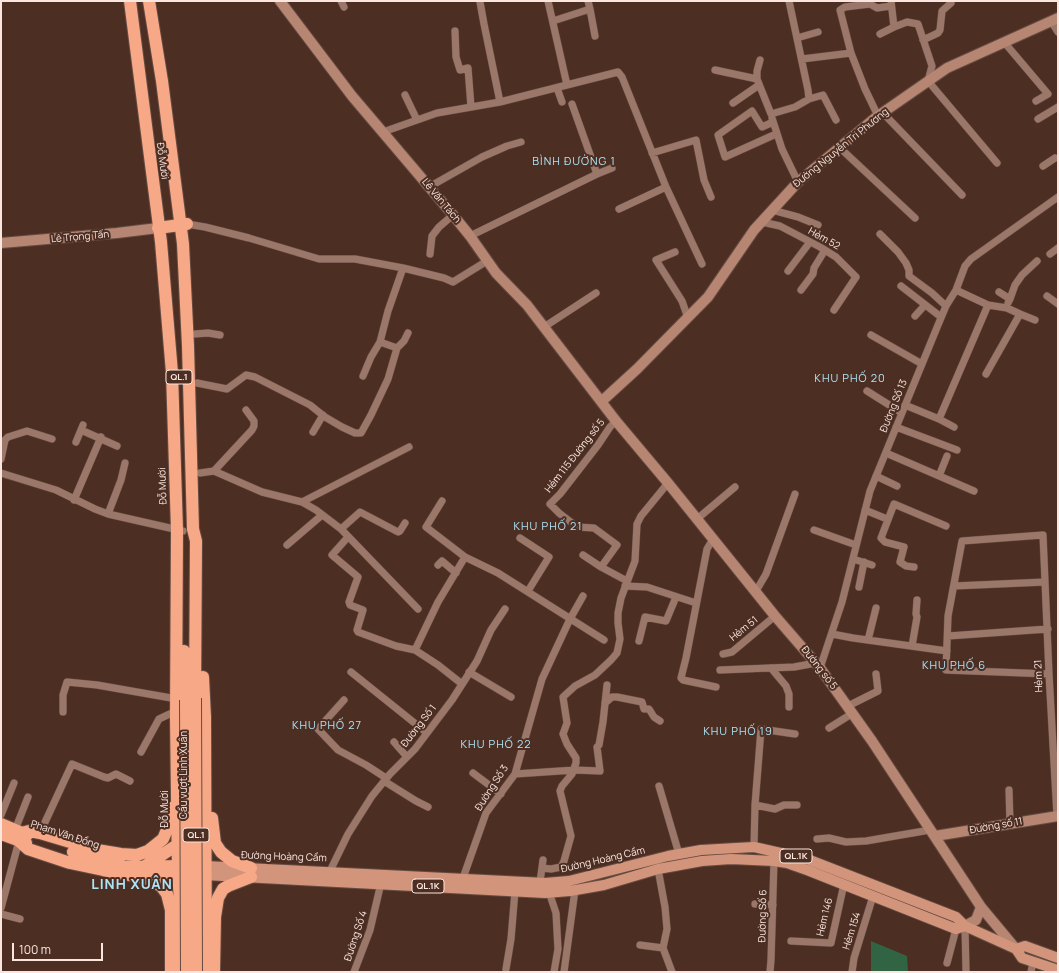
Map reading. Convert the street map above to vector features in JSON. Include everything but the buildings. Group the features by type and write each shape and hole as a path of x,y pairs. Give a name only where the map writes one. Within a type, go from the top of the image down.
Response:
{"highway":[{"name":"Đỗ Mười","path":"130,1 162,227"},
{"name":"Đỗ Mười","path":"135,1 179,374 180,530 183,593 180,635"},
{"name":"Đỗ Mười","path":"149,1 184,225 182,244 188,346 193,529 196,541 196,624 182,705"},
{"name":"Đỗ Mười","path":"155,1 184,225 195,334 200,473 199,531 196,541"},
{"path":"162,227 184,225"},
{"name":"Đỗ Mười","path":"180,530 176,580 180,635 182,705 177,845 180,899 180,972"},
{"name":"QL.1","path":"176,580 183,593"},
{"name":"Đỗ Mười","path":"196,624 202,642 205,717 206,972"},
{"path":"171,972 171,910 167,894 161,886 146,878 70,863 28,849 18,834 28,831 40,833 97,850 129,855 148,852 159,844 167,832 171,811 170,735 182,705"},
{"name":"Cầu vượt Linh Xuân","path":"182,705 187,972"},
{"name":"Cầu vượt Linh Xuân","path":"182,705 196,972"},
{"path":"205,717 211,736 211,814 215,843 224,856 251,872 224,889 218,898 215,916 214,972"},
{"name":"Phạm Văn Đồng","path":"1,824 18,834 62,849 122,866 145,866 163,875 178,871 205,871"},
{"name":"Phạm Văn Đồng","path":"1,834 18,834"},
{"path":"177,845 205,846 230,872 206,899 180,899 145,866 177,845"}],"main road":[{"name":"Lê Văn Tách","path":"280,1 352,96 453,215 496,273 527,305 602,401"},
{"name":"Đường Nguyễn Tri Phương","path":"602,401 637,369 688,318 708,296 754,230 798,182 839,147 880,115 948,68 1055,19"},
{"name":"Lê Trọng Tấn","path":"1,243 117,233 162,227"},
{"name":"Đường số 5","path":"602,401 616,421 775,616 818,666 850,710 981,907 1016,949"},
{"name":"Đường số 11","path":"933,833 1058,816"},
{"name":"Đường Hoàng Cầm","path":"205,871 330,871 540,882 569,881 701,850 754,848 807,859 832,867 956,917 961,928"},
{"name":"Đường Hoàng Cầm","path":"251,872 380,884 549,892 576,890 604,885 658,869 702,861 774,861 794,865 1016,949 1022,958 1058,970"},
{"path":"961,928 976,920 981,907"},
{"name":"Đường Hoàng Cầm","path":"1016,949 1025,946 1058,958"}],"street":[{"path":"548,1 566,85"},
{"path":"588,1 594,36"},
{"path":"789,1 809,99"},
{"path":"480,2 500,102"},
{"path":"923,40 938,33 940,30 942,10 951,3"},
{"path":"894,27 891,4 877,8 870,4 842,8 840,13 851,53 864,89 880,115 962,195"},
{"path":"553,21 590,9"},
{"path":"1055,19 1058,32"},
{"path":"880,34 907,22 918,24 932,66 928,81 997,163"},
{"path":"455,31 456,57 460,70 468,68 471,107"},
{"path":"797,38 818,32"},
{"path":"1004,42 1048,94 1036,101"},
{"path":"802,59 851,53"},
{"path":"760,60 757,71 758,82 774,122 776,134 798,182"},
{"path":"715,70 758,82"},
{"path":"383,132 437,113 500,102 618,72 622,77 666,187 702,264"},
{"path":"733,104 758,82"},
{"path":"556,88 562,102"},
{"path":"405,95 417,120"},
{"path":"771,114 796,107 809,99 822,95 836,120"},
{"path":"572,104 597,174"},
{"path":"1038,118 1058,107"},
{"path":"774,122 762,126 751,109 718,135 725,157 776,134"},
{"path":"652,153 696,140 704,180 710,197"},
{"path":"429,187 482,157 521,142"},
{"path":"839,147 915,218"},
{"path":"1044,166 1057,158"},
{"path":"470,236 612,168"},
{"path":"619,208 666,187"},
{"name":"Đường Số 13","path":"818,666 832,634 870,492 941,317 956,290 965,266 971,259 1058,197"},
{"path":"772,210 818,224"},
{"path":"430,254 432,236 439,227 453,215"},
{"name":"Hẻm 52","path":"762,222 780,226 826,250 836,257 856,277 834,310"},
{"path":"184,225 201,226 319,259 328,260 347,258 403,268 444,278 453,282 487,261"},
{"path":"880,234 898,252 906,263 909,270 909,276 932,293 946,306"},
{"path":"788,271 810,242"},
{"path":"1050,254 1058,248"},
{"path":"801,290 813,274 814,268 826,250"},
{"path":"674,252 656,260 682,301 688,318"},
{"path":"1007,308 1015,285 1022,275 1037,261"},
{"path":"363,376 371,357 380,342 388,311 403,268"},
{"path":"901,286 941,317"},
{"path":"956,290 988,305 1007,308 1035,320"},
{"path":"999,292 1010,299"},
{"path":"544,327 596,293"},
{"path":"1047,296 1058,304"},
{"path":"915,316 925,305"},
{"path":"939,419 988,305"},
{"path":"986,374 1020,314"},
{"path":"195,334 208,333 220,335"},
{"path":"197,383 227,389 246,374 255,377 310,405 342,427 355,433 361,433 388,379 397,348 404,341 408,333"},
{"path":"871,335 922,364"},
{"path":"380,342 397,348"},
{"path":"867,391 902,413"},
{"path":"905,405 954,427"},
{"path":"214,471 252,430 254,421 246,410"},
{"path":"313,432 323,415"},
{"name":"Hẻm 115 Đường số 5","path":"601,567 617,544 594,528 577,527 550,504 560,494 616,421"},
{"path":"896,427 957,450"},
{"path":"76,442 82,428 117,446"},
{"path":"1,458 5,440 8,437 27,431 52,440"},
{"path":"74,500 101,438"},
{"path":"302,502 410,447"},
{"path":"886,453 974,491"},
{"path":"939,476 947,456"},
{"path":"108,514 121,480 125,463"},
{"path":"200,473 214,471 262,492 302,502 341,530 418,609"},
{"path":"1,473 56,490 74,500 108,514 180,530"},
{"path":"876,476 897,486"},
{"path":"542,868 551,869 561,867 571,836 560,791 562,786 575,770 576,758 567,744 563,734 567,723 563,697 575,686 595,675 617,653 620,639 618,613 626,584 635,561 637,524 668,483"},
{"path":"697,519 735,487"},
{"path":"756,591 766,574 795,494"},
{"path":"442,502 426,527 465,557 498,573 604,640"},
{"path":"914,567 906,566 900,562 904,547 885,542 881,538 894,504 946,526"},
{"path":"865,510 887,519"},
{"path":"341,530 360,512 398,532 405,523"},
{"path":"287,545 322,515"},
{"path":"814,530 856,545"},
{"name":"Hẻm 21","path":"954,586 962,541 1043,535 1049,674 1058,816"},
{"path":"348,537 332,554 358,577 349,602 350,604 363,610 357,630 358,632 396,646 415,650 438,665 462,684"},
{"path":"520,538 549,557 528,591"},
{"path":"713,539 707,549 681,678 683,680 716,687"},
{"path":"583,555 626,584 647,587 696,603"},
{"path":"415,650 438,602 465,557"},
{"path":"853,559 872,565"},
{"path":"438,565 442,561 456,573"},
{"path":"859,587 864,562"},
{"path":"1045,582 954,586 948,616 946,670 1049,674"},
{"name":"Đường Số 3","path":"463,878 484,818 515,774 542,679 570,619 583,596"},
{"path":"639,641 645,617 666,621 676,597"},
{"path":"912,646 917,617 917,600"},
{"path":"868,640 876,608"},
{"name":"Đường Số 1","path":"330,871 348,834 372,796 385,780 416,749 452,700 477,661 491,630 505,609"},
{"name":"Hẻm 51","path":"723,654 732,652 775,616"},
{"path":"948,636 1048,629"},
{"path":"832,634 947,651"},
{"path":"720,670 818,666"},
{"path":"771,668 786,686 789,694 789,707"},
{"path":"351,672 427,733"},
{"path":"469,672 511,697"},
{"path":"829,728 850,710 878,691 876,674"},
{"path":"63,712 63,695 67,682 96,685 182,705"},
{"path":"515,774 575,770 600,771 597,747 599,745 607,685"},
{"path":"605,703 612,698 618,697 642,702 644,709 650,709 654,717 660,721"},
{"path":"344,700 318,730 338,750 366,765 385,780 416,801 428,807"},
{"path":"141,752 159,719 182,705"},
{"path":"754,848 755,805 761,729 795,734"},
{"path":"394,742 407,757"},
{"path":"40,833 72,764 104,778 108,778 116,774 130,781"},
{"path":"473,774 501,794"},
{"path":"1,815 14,784"},
{"path":"659,786 679,854"},
{"path":"1009,790 1010,823"},
{"path":"1,908 4,882 28,797"},
{"path":"755,805 775,809 784,805 797,805"},
{"path":"817,839 829,838 846,842 866,841 933,833"},
{"path":"540,882 543,860"},
{"name":"Đường Số 6","path":"770,972 774,861"},
{"path":"658,869 666,907 666,930 663,948 672,972"},
{"name":"Đường Số 4","path":"354,972 370,930 380,884"},
{"name":"Hẻm 146","path":"792,941 831,943 844,884"},
{"path":"564,972 576,890"},
{"path":"506,969 511,939 515,891"},
{"path":"549,892 556,913 558,949 554,972"},
{"name":"Hẻm 154","path":"852,972 854,958 873,896"},
{"path":"755,904 773,905"},
{"path":"1,914 20,919"},
{"path":"947,963 961,928"},
{"path":"961,928 966,972"},
{"path":"640,945 663,948"},
{"path":"1031,972 1033,962"}],"green space":[{"path":"871,941 907,956 908,972 871,972"}],"district":[{"name":"BÌNH ĐƯỜNG 1","path":"574,162"},
{"name":"KHU PHỐ 20","path":"850,379"},
{"name":"KHU PHỐ 21","path":"548,527"},
{"name":"KHU PHỐ 6","path":"954,666"},
{"name":"KHU PHỐ 27","path":"327,726"},
{"name":"KHU PHỐ 19","path":"738,732"},
{"name":"KHU PHỐ 22","path":"496,745"},
{"name":"LINH XUÂN","path":"132,885"}]}
